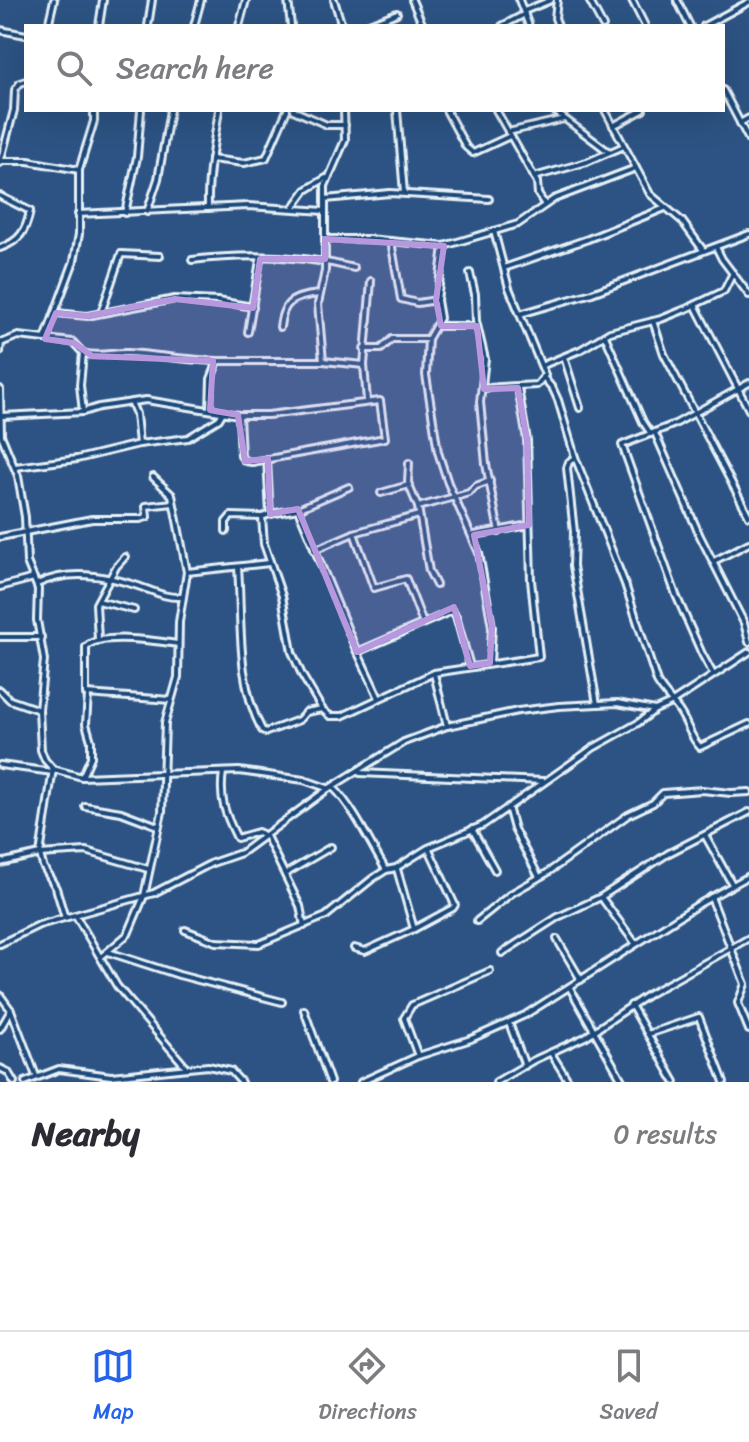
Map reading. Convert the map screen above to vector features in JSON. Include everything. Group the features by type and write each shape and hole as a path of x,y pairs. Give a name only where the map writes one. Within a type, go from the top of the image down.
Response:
{"street":[{"path":"48,24 54,0"},
{"path":"99,24 103,0"},
{"path":"148,24 152,0"},
{"path":"196,24 201,0"},
{"path":"240,24 246,0"},
{"path":"288,0 291,24"},
{"path":"334,0 341,24"},
{"path":"412,0 422,24"},
{"path":"519,0 528,24"},
{"path":"505,24 554,0 557,24"},
{"path":"589,0 602,24"},
{"path":"632,0 644,24"},
{"path":"677,0 689,24"},
{"path":"708,24 749,2"},
{"path":"372,24 397,13"},
{"path":"0,30 24,35"},
{"path":"24,82 15,90 14,110 0,162 28,161 79,170"},
{"path":"725,94 749,140"},
{"path":"45,339 74,261 79,234 79,170 94,112"},
{"path":"125,213 137,157 141,112"},
{"path":"147,212 158,179 170,112"},
{"path":"208,208 207,181 219,112"},
{"path":"211,159 244,163 266,158 289,112"},
{"path":"295,112 327,125 345,125"},
{"path":"323,361 319,294 325,261 325,199 327,178 345,140 344,112"},
{"path":"397,112 404,193"},
{"path":"447,112 466,147 473,153 509,134 564,119"},
{"path":"497,112 534,177 538,194 545,205"},
{"path":"555,112 609,152"},
{"path":"606,112 650,194 682,221 703,250"},
{"path":"613,126 639,112"},
{"path":"740,123 749,118"},
{"path":"534,177 580,164 624,146"},
{"path":"325,239 444,246 518,224 568,192 636,168"},
{"path":"293,208 306,190 327,178"},
{"path":"325,199 404,193 468,200 489,199"},
{"path":"0,196 30,211 21,236 0,248"},
{"path":"78,214 248,206 325,211"},
{"path":"504,268 665,208"},
{"path":"494,231 509,288 543,365 544,378 558,400 575,457 625,584 657,682 700,747 749,724"},
{"path":"520,314 592,293 749,234"},
{"path":"391,241 401,299 417,303 437,300"},
{"path":"444,246 437,300 440,318 428,339 426,375 438,452 454,495 474,535 483,570 492,627 490,663"},
{"path":"716,247 749,294"},
{"path":"101,313 121,254 160,256"},
{"path":"192,260 220,257 325,261 354,268"},
{"path":"248,332 260,259"},
{"path":"470,273 485,359 480,402 499,532"},
{"path":"543,365 605,336 653,321 724,291 733,273"},
{"path":"367,401 364,349 371,281"},
{"path":"280,327 282,310 287,304 319,294"},
{"path":"56,313 78,316 175,299 253,307"},
{"path":"695,305 749,410"},
{"path":"653,321 664,354 749,516"},
{"path":"438,326 477,326"},
{"path":"0,352 1,342 18,336 73,342 83,353 92,356 129,353 194,362 323,361 364,365"},
{"path":"605,336 643,422 653,433 744,623 749,642"},
{"path":"364,349 381,349 392,339 428,339"},
{"path":"83,353 80,385 83,412"},
{"path":"564,357 580,408"},
{"path":"210,410 211,379 218,361"},
{"path":"483,388 537,385 544,378"},
{"path":"714,674 676,595 622,445 695,413 749,383"},
{"path":"262,517 269,563 282,596 292,652 322,709 330,716 342,716 434,673 539,657 531,580 527,440 518,388"},
{"path":"0,389 0,435 15,467 23,497 27,562 37,584 37,620 44,660 39,710 41,750 53,770 40,854 56,888 65,918"},
{"path":"1,416 83,412 131,402 163,401 222,413 268,415 380,401 383,439 252,462 242,458 239,415"},
{"path":"131,402 136,414 139,444"},
{"path":"15,467 77,459 139,444 191,437 219,419 222,413"},
{"path":"575,457 567,468 574,532 573,566 597,704"},
{"path":"267,459 270,514"},
{"path":"409,463 409,485 418,507 429,571 436,585"},
{"path":"102,956 128,934 144,896 162,812 165,775 163,746 178,677 182,597 187,572 172,495 153,477"},
{"path":"418,507 469,493 476,486 490,481"},
{"path":"381,493 409,485"},
{"path":"226,531 226,522 231,516 262,517 298,509 349,487"},
{"path":"0,537 92,519 140,519 147,517 146,506 173,503"},
{"path":"298,509 379,698"},
{"path":"314,550 354,533 419,515"},
{"path":"474,535 529,525"},
{"path":"354,533 374,588 406,579 423,623"},
{"path":"714,561 749,543"},
{"path":"98,639 95,607 116,567 125,557"},
{"path":"187,572 269,563"},
{"path":"238,567 243,659 251,703 262,730 266,732 299,720 306,712 322,709"},
{"path":"37,584 76,574 111,578 160,595 182,597"},
{"path":"0,587 34,578"},
{"path":"97,601 134,610"},
{"path":"357,652 442,614 455,613 470,666"},
{"path":"0,637 41,637"},
{"path":"82,777 91,757 86,724 86,647 98,639 153,640 178,644"},
{"path":"185,930 216,942 259,944 326,916 386,870 483,825 593,748 671,703 749,652"},
{"path":"434,673 447,726"},
{"path":"0,690 10,700 39,710"},
{"path":"88,695 171,700"},
{"path":"0,944 39,925 144,896 212,863 241,853 331,788 404,742 447,726 518,711 597,704 617,703 655,710"},
{"path":"0,765 53,770 82,777 239,771 304,780 331,788 352,808 386,870"},
{"path":"223,772 222,806 237,838 258,832 266,836 300,906 304,926"},
{"path":"358,773 543,781"},
{"path":"477,921 512,893 628,815 653,803 663,793 702,790 749,792"},
{"path":"508,805 514,829 539,877"},
{"path":"85,806 121,812 158,826"},
{"path":"502,953 558,917 601,897 669,853 749,812"},
{"path":"472,829 495,870"},
{"path":"706,836 732,884"},
{"path":"285,874 331,847"},
{"path":"354,948 365,951 453,908 455,905 428,848"},
{"path":"0,863 40,854 94,851 148,869"},
{"path":"396,868 414,929"},
{"path":"361,1082 418,1056 509,1023 749,876"},
{"path":"601,897 636,944"},
{"path":"711,897 745,984 738,1003 749,1030"},
{"path":"76,916 117,986 186,1067"},
{"path":"496,1082 595,1032 631,1005 749,938"},
{"path":"557,939 581,980"},
{"path":"108,952 161,970 282,1002"},
{"path":"418,1056 404,1018 407,1010 490,971"},
{"path":"570,988 623,1082"},
{"path":"0,995 11,1010 36,1076"},
{"path":"742,995 749,997"},
{"path":"631,1005 675,1082"},
{"path":"0,1029 11,1010"},
{"path":"304,1010 330,1082"},
{"path":"648,1034 699,1017 724,1082"},
{"path":"509,1023 525,1066"},
{"path":"551,1053 569,1082"},
{"path":"25,1082 59,1069 111,1076 186,1067 224,1068 241,1082"},
{"path":"0,1068 8,1072 14,1082"},
{"path":"376,1075 381,1082"}],"highlighted area":[{"path":"325,239 444,246 436,300 441,326 477,326 484,389 518,388 527,440 529,525 474,535 492,627 490,663 470,666 454,607 357,652 298,509 270,514 268,459 245,461 238,415 210,410 213,361 92,356 74,343 45,339 56,313 87,316 175,299 253,308 260,259 325,259"}]}
